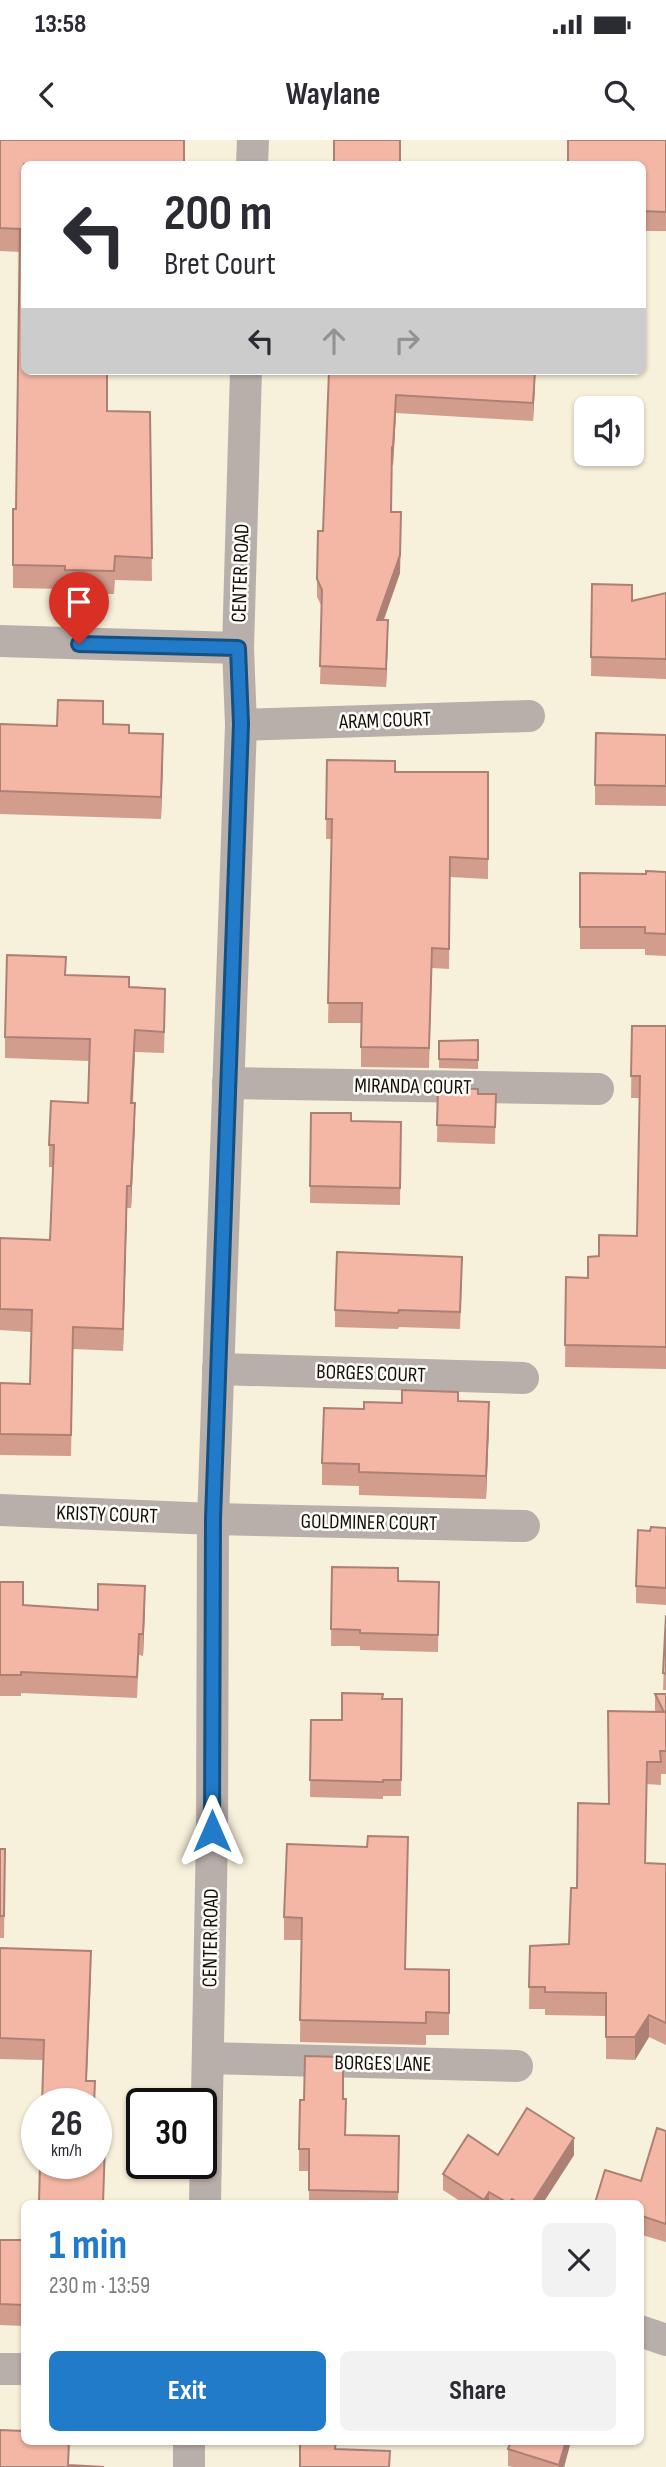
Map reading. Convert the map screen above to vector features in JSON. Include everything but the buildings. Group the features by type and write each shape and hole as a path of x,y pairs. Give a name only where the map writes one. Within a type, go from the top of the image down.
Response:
{"street":[{"path":"252,161 253,140"},
{"name":"CENTER ROAD","path":"205,2200 212,1831 213,1519 241,724 238,648 246,375"},
{"path":"0,641 238,648"},
{"name":"ARAM COURT","path":"241,724 528,716"},
{"name":"MIRANDA COURT","path":"228,1083 598,1089"},
{"name":"BORGES COURT","path":"218,1368 523,1378"},
{"name":"KRISTY COURT","path":"0,1510 213,1519"},
{"name":"GOLDMINER COURT","path":"213,1519 524,1526"},
{"name":"BORGES LANE","path":"208,2058 517,2066"},
{"path":"644,2332 666,2340"},
{"path":"0,2368 21,2369"},
{"path":"189,2445 189,2467"}],"route":[{"path":"79,644 238,648 241,724 213,1519 212,1831"}]}
